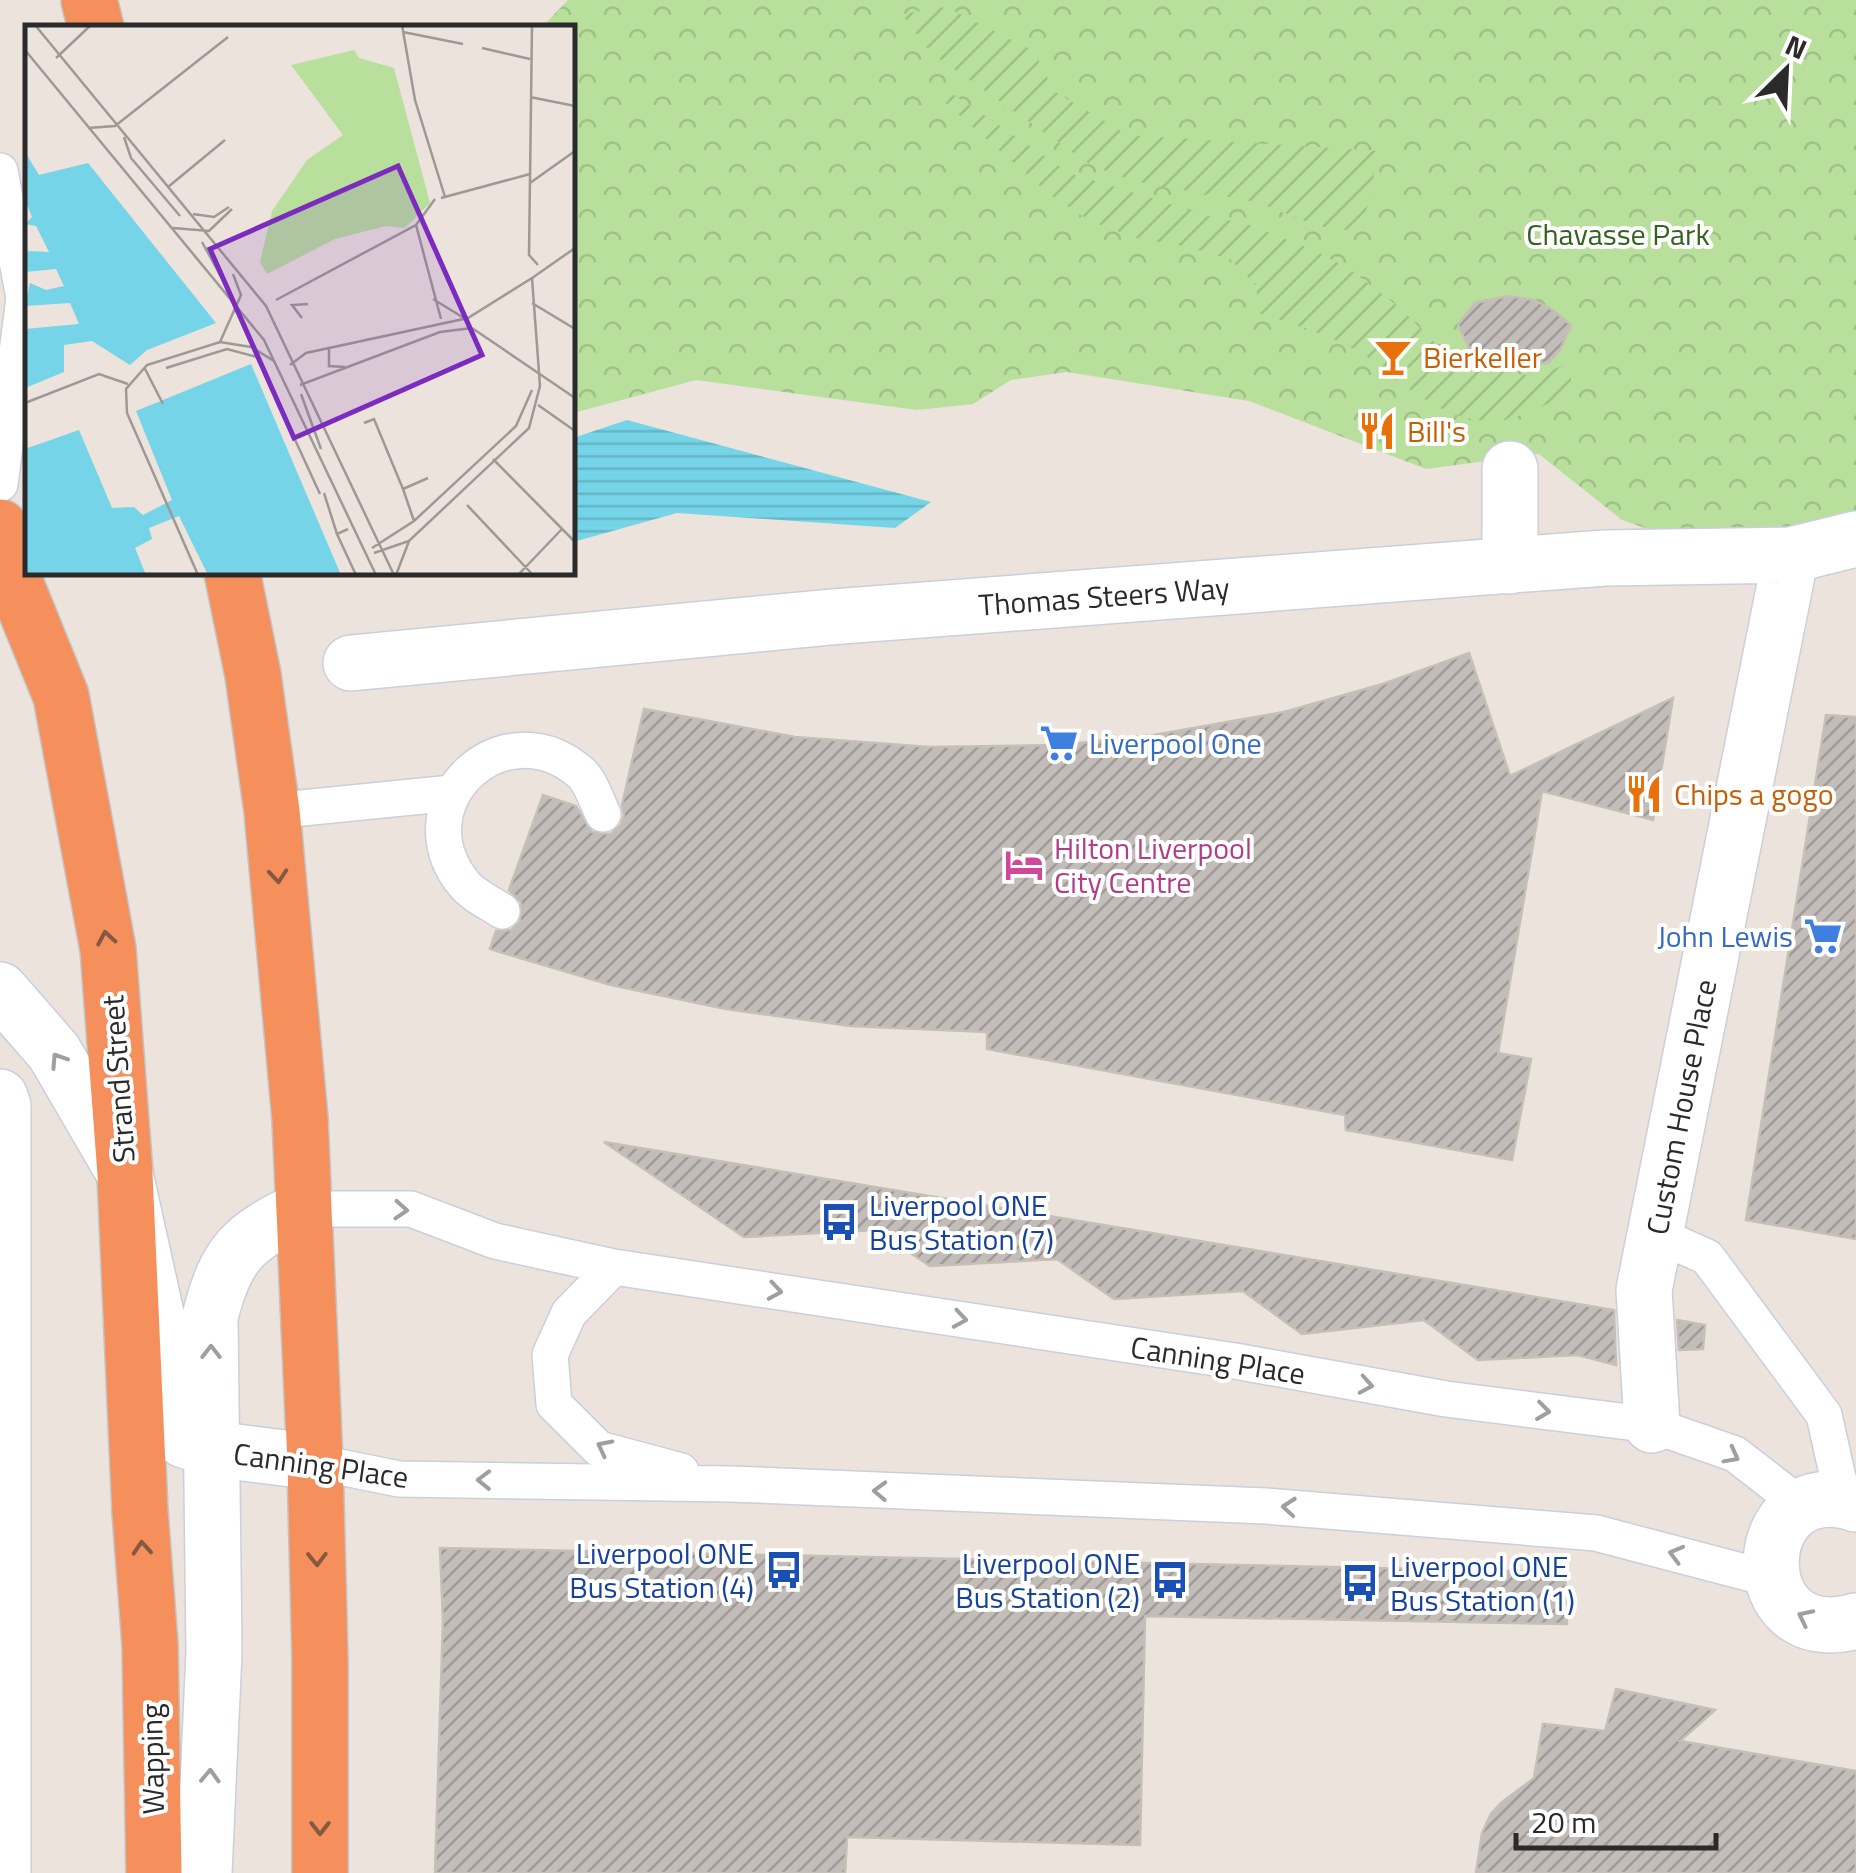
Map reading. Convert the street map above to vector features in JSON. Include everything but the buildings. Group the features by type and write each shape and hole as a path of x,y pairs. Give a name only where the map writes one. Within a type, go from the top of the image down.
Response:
{"highway":[{"name":"Strand Street","path":"10,562 61,696 105,930 124,1174 150,1645"},
{"path":"233,575 250,659 272,811 300,1119 315,1462 320,1873"},
{"name":"Wapping","path":"150,1645 154,1873"}],"street":[{"path":"1510,468 1510,566"},
{"name":"Thomas Steers Way","path":"352,663 830,617 1510,566 1613,539 1790,555 1856,539"},
{"name":"Custom House Place","path":"1652,1425 1644,1290 1790,555"},
{"path":"0,990 54,1052 124,1174"},
{"path":"0,1097 3,1873"},
{"name":"Canning Place","path":"124,1174 184,1440 212,1450 315,1462"},
{"name":"Wapping","path":"204,1873 214,1652 210,1317 221,1274 240,1248 275,1222 303,1209"},
{"path":"1834,1503 1786,1520 1774,1538 1771,1579 1779,1597 1793,1613 1812,1623 1832,1626 1856,1622"}],"lane":[{"path":"0,172 24,298 0,484"},
{"path":"502,911 465,886 444,848 446,804 472,768 508,750 549,754 584,775 603,814"},
{"path":"272,811 452,793"},
{"name":"Canning Place","path":"303,1209 411,1208 496,1241 614,1267 1235,1361 1446,1399 1652,1425 1735,1454 1834,1503"},
{"path":"1656,1234 1707,1257 1824,1414 1834,1503"},
{"name":"Canning Place","path":"614,1267 569,1313 550,1355 554,1404 599,1449 731,1484"},
{"name":"Canning Place","path":"315,1462 399,1478 731,1484 1266,1506 1596,1533 1771,1579"}],"green space":[{"name":"Chavasse Park","path":"568,0 1856,0 1856,518 1685,542 1622,520 1539,454 1426,469 1249,401 1067,372 1011,380 973,404 917,410 696,380 575,412 575,25 544,25"},
{"path":"946,7 1034,51 1054,91 1128,135 1379,151 1362,220 1356,229 1328,228 1245,200 1146,184 1088,163 931,53 902,14"},
{"path":"947,90 1069,173 1250,225 1318,252 1352,271 1400,308 1437,345 1473,366 1531,376 1571,364 1571,389 1549,403 1509,418 1471,419 1451,413 1409,389 1354,349 1259,313 1256,285 1230,259 1139,239 1090,221 1049,194 941,99"}],"water":[{"path":"627,420 931,502 895,528 677,513 575,541 575,437"}],"place":[{"name":"Bierkeller","path":"1393,357"},
{"name":"Bill's","path":"1377,431"},
{"name":"Liverpool One","path":"1059,743"},
{"name":"Chips a gogo","path":"1644,794"},
{"name":"Hilton Liverpool City Centre","path":"1024,865"},
{"name":"John Lewis","path":"1823,936"},
{"name":"Liverpool ONE Bus Station (7)","path":"839,1222"},
{"name":"Liverpool ONE Bus Station (4)","path":"784,1570"},
{"name":"Liverpool ONE Bus Station (2)","path":"1170,1580"},
{"name":"Liverpool ONE Bus Station (1)","path":"1360,1583"}]}
